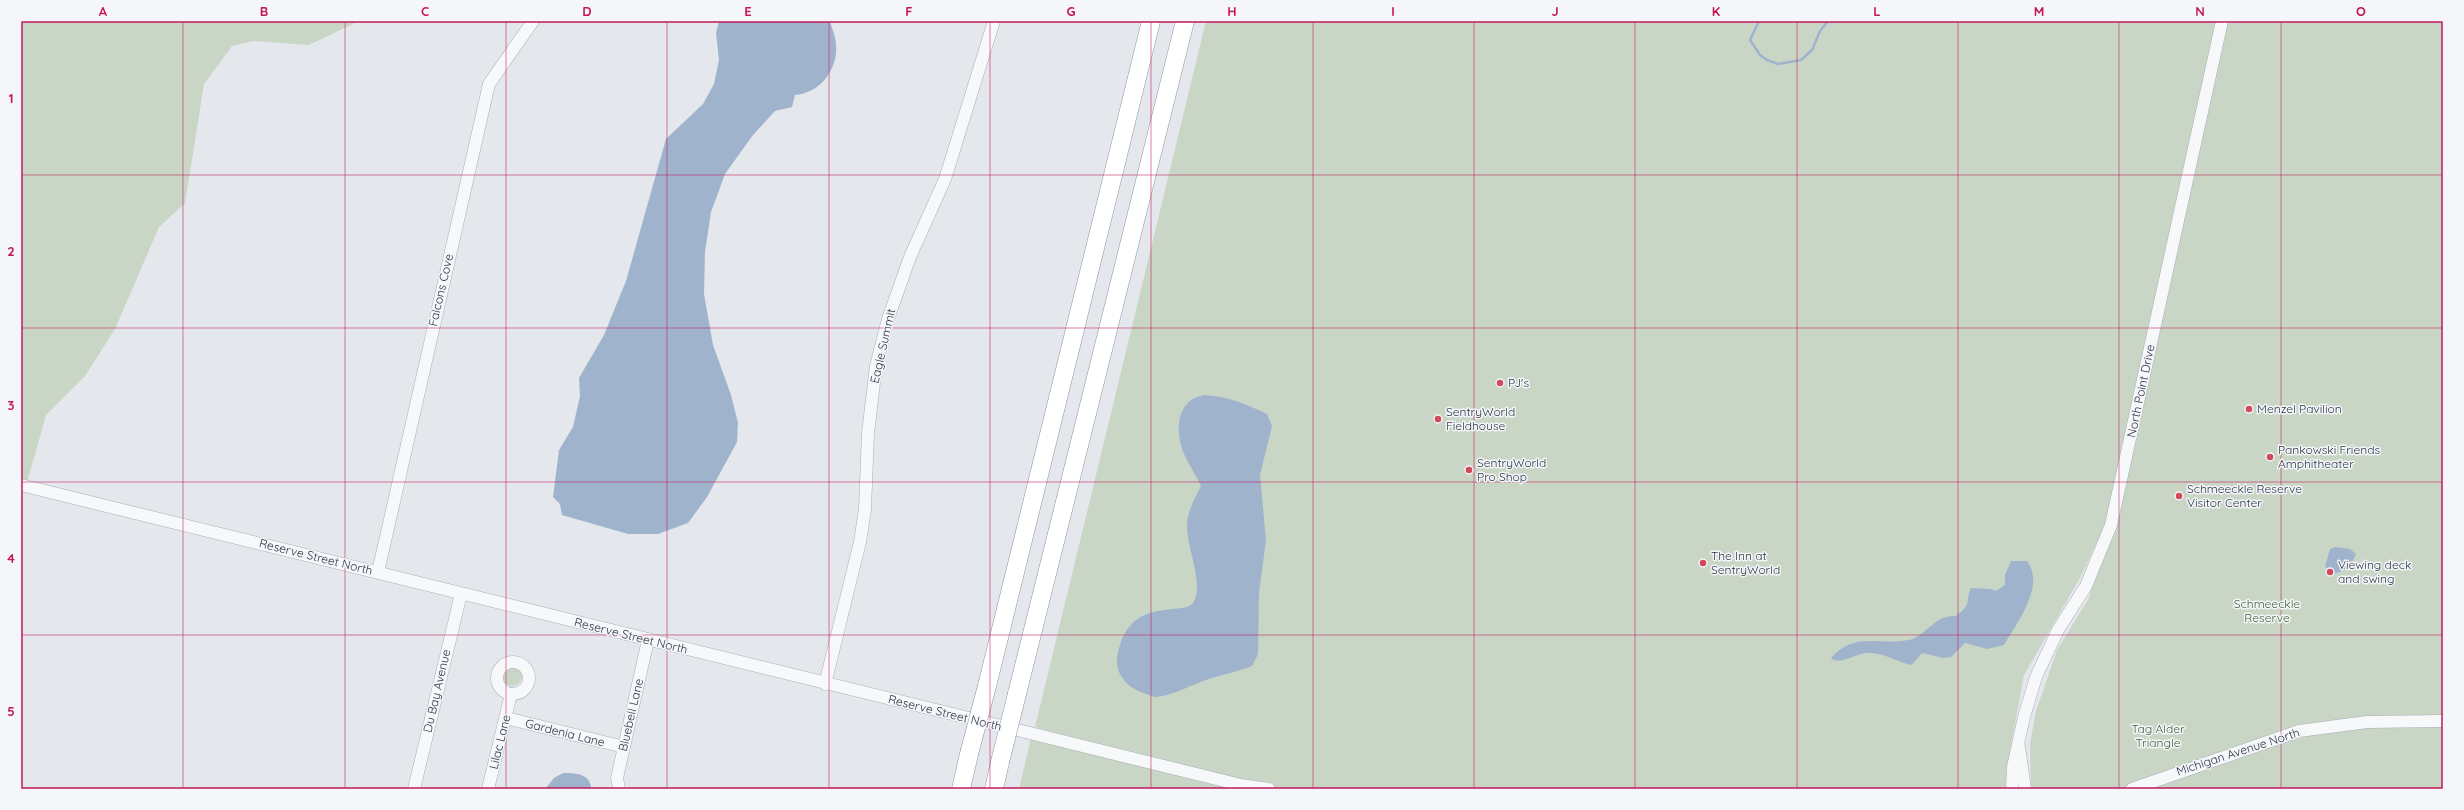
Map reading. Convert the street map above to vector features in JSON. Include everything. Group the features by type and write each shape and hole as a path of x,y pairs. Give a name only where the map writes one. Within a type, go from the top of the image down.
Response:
{"highway":[{"path":"961,789 1151,21"},
{"path":"994,789 1185,21"}],"street":[{"name":"Falcons Cove","path":"378,572 487,91 492,79 533,21"},
{"name":"Eagle Summit","path":"825,684 860,542 865,509 868,433 876,366 888,319 910,257 945,179 994,21"},
{"name":"North Point Drive","path":"2012,789 2013,767 2019,746 2024,717 2044,656 2058,630 2086,586 2111,525 2222,21"},
{"name":"Reserve Street North","path":"21,485 1246,787 1270,789"},
{"name":"Du Bay Avenue","path":"414,789 461,594"},
{"name":"Bluebell Lane","path":"619,789 617,778 648,640"},
{"name":"Lilac Lane","path":"488,789 511,694"},
{"name":"Gardenia Lane","path":"506,718 624,747"},
{"name":"Michigan Avenue North","path":"2132,789 2299,731 2367,722 2443,721"},
{"name":"North Point Drive","path":"2019,746 2023,764 2025,789"}],"green space":[{"path":"21,21 359,21 309,45 254,41 232,46 204,84 185,203 159,227 115,329 85,376 46,415 26,486 21,485"},
{"path":"1206,21 2443,21 2443,789 2031,789 2030,743 2036,711 2057,650 2089,598 2109,517 2080,578 2024,675 2009,756 2007,789 1269,789 1241,785 1035,727"},
{"path":"512,666 519,669 522,676 519,683 512,686 505,683 502,676 505,669"},
{"path":"1031,738 1233,789 1019,789"}],"water":[{"path":"719,21 830,21 835,39 836,54 834,63 826,79 812,90 795,95 792,107 775,111 753,135 725,174 711,212 705,252 704,294 713,345 731,395 738,423 737,442 707,497 688,523 658,534 628,534 562,515 560,504 553,497 559,450 573,427 580,396 579,378 604,335 626,281 666,139 703,104 714,84 719,60 716,33"},
{"path":"1204,395 1229,399 1259,410 1267,414 1272,426 1260,475 1266,540 1259,593 1258,654 1252,666 1214,677 1164,696 1156,697 1138,691 1125,681 1118,671 1117,656 1127,630 1136,620 1147,614 1159,611 1188,607 1193,603 1196,595 1196,576 1187,534 1187,520 1201,486 1182,449 1179,429 1182,411 1187,404 1194,398"},
{"path":"2335,547 2350,549 2356,554 2352,562 2342,571 2330,573 2325,566 2330,549"},
{"path":"2011,561 2027,561 2032,571 2033,582 2031,593 2022,616 2004,645 1987,649 1965,643 1951,657 1943,658 1922,653 1912,665 1873,653 1867,653 1839,661 1831,658 1840,650 1858,642 1897,641 1914,638 1942,618 1956,616 1965,608 1971,588 1991,589 1996,591 2005,585 2005,575"},
{"path":"563,773 584,776 590,782 591,787 589,789 545,789 554,778"}],"waterway":[{"path":"1759,21 1750,40 1760,55 1767,60 1778,64 1801,60 1812,50 1820,31 1828,21"}],"place":[{"name":"PJ's","path":"1500,383"},
{"name":"Menzel Pavilion","path":"2249,409"},
{"name":"SentryWorld Fieldhouse","path":"1438,419"},
{"name":"Pankowski Friends Amphitheater","path":"2270,457"},
{"name":"SentryWorld Pro Shop","path":"1469,470"},
{"name":"Schmeeckle Reserve Visitor Center","path":"2179,496"},
{"name":"The Inn at SentryWorld","path":"1703,563"},
{"name":"Viewing deck and swing","path":"2330,572"}],"park label":[{"name":"Schmeeckle Reserve","path":"2267,611"},
{"name":"Tag Alder Triangle","path":"2158,736"}]}
